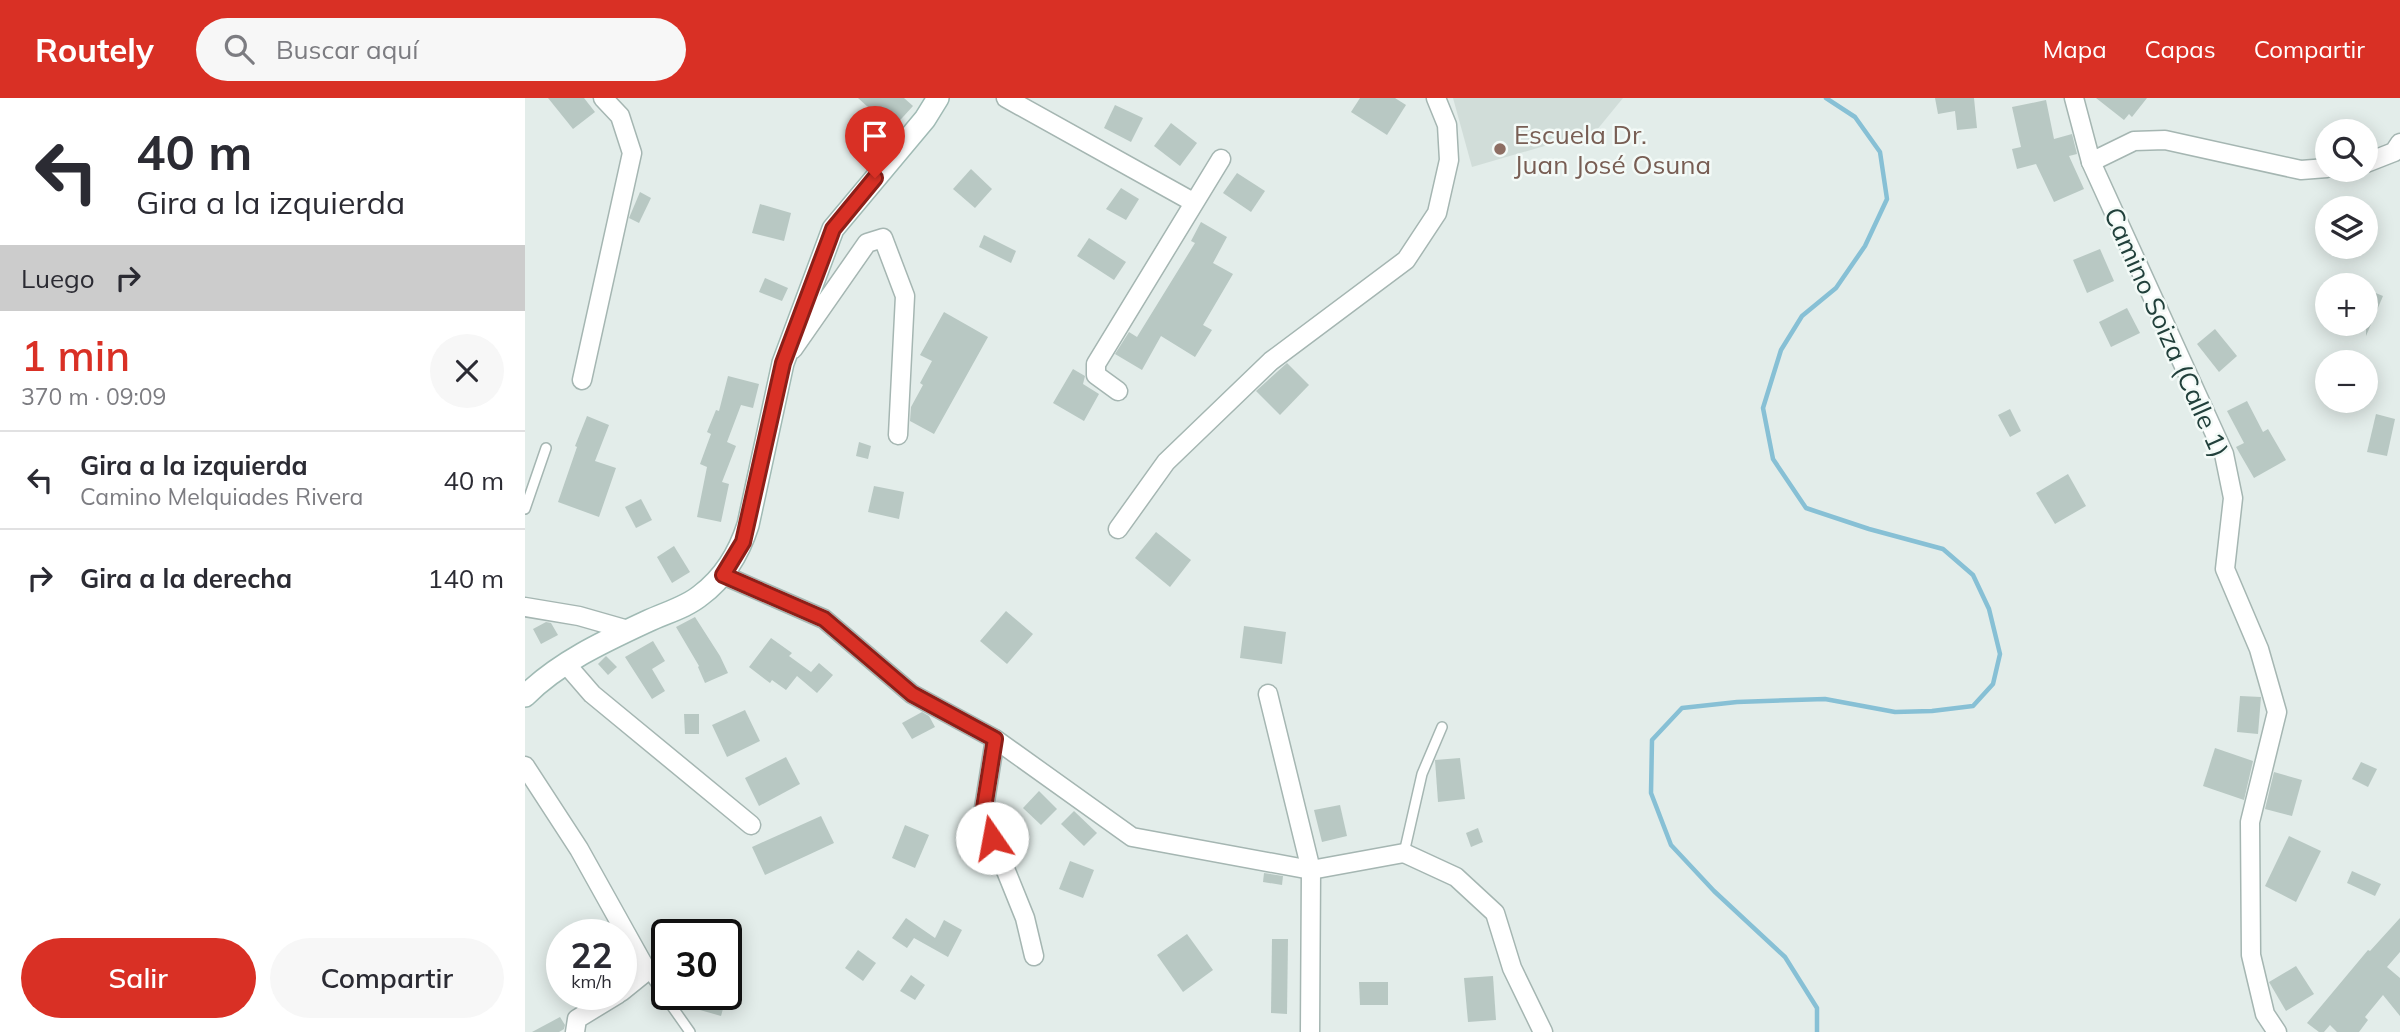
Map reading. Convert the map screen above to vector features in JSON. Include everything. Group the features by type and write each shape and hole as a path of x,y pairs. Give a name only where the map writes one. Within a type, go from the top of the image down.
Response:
{"main road":[{"path":"525,696 566,664 699,598 723,575 743,542 783,363 833,229 925,119 938,98"}],"street":[{"path":"582,380 632,153 620,116 603,98"},
{"path":"1006,98 1193,202"},
{"path":"1118,529 1166,462 1271,361 1406,260 1437,213 1448,160 1447,125 1436,98"},
{"name":"Camino Soiza (Calle 1)","path":"2074,98 2091,162 2224,454 2233,498 2225,569 2259,649 2277,712 2250,822 2251,955 2265,1014 2277,1032"},
{"path":"2091,162 2134,142 2165,140 2301,170 2315,169"},
{"path":"2378,158 2394,152 2400,143"},
{"path":"1118,391 1096,375 1096,364 1221,159"},
{"path":"783,363 867,243 883,238 905,296 898,435"},
{"path":"723,575 824,619 912,694 995,739 1132,837 1311,870 1404,853 1456,877 1495,914 1512,968 1543,1032"},
{"path":"525,607 579,616 628,631"},
{"path":"566,664 592,694 751,825"},
{"path":"1268,694 1311,870 1310,1032"},
{"path":"995,739 983,814 1025,918 1034,956"},
{"path":"525,766 579,849 646,971 637,979"},
{"path":"575,1032 577,1019 592,1010"}],"lane":[{"path":"525,509 546,448"},
{"path":"1404,853 1422,774 1442,727"},
{"path":"646,971 690,1032"}],"shaded area":[{"name":"Escuela Dr. Juan José Osuna","path":"1453,98 1623,98 1596,131 1472,167"}],"building":[{"path":"548,98 584,98 595,112 573,129"},
{"path":"858,98 904,98 913,106 892,129"},
{"path":"1360,98 1395,98 1406,105 1387,135 1351,112"},
{"path":"1935,98 1974,98 1977,128 1957,130 1955,111 1938,114"},
{"path":"2096,98 2147,98 2132,117 2129,114 2124,120"},
{"path":"2046,100 2054,139 2072,134 2077,154 2069,156 2084,189 2054,202 2036,164 2017,169 2012,149 2021,147 2012,107"},
{"path":"1115,105 1143,118 1131,142 1104,128"},
{"path":"1171,123 1197,143 1180,166 1154,146"},
{"path":"971,169 992,189 975,208 953,189"},
{"path":"1237,173 1265,191 1251,212 1223,193"},
{"path":"1121,188 1139,199 1126,220 1106,209"},
{"path":"640,192 651,198 639,223 629,218"},
{"path":"760,204 791,213 784,241 752,233"},
{"path":"1201,222 1227,237 1213,263 1233,274 1203,325 1212,330 1195,357 1161,336 1142,370 1115,354 1129,332 1137,337 1195,243 1191,241"},
{"path":"984,235 1016,251 1011,263 979,247"},
{"path":"1089,238 1126,262 1114,280 1077,256"},
{"path":"2100,249 2114,281 2087,293 2073,260"},
{"path":"765,278 788,288 782,301 759,292"},
{"path":"2378,294 2383,296 2378,308"},
{"path":"2127,308 2140,333 2111,347 2099,322"},
{"path":"944,312 988,337 934,434 910,421 911,407 932,361 920,355"},
{"path":"2215,329 2237,356 2219,372 2197,344"},
{"path":"1287,363 1309,385 1280,415 1256,391"},
{"path":"1073,369 1085,376 1083,384 1099,394 1084,421 1053,403"},
{"path":"728,376 759,384 753,408 741,405 727,442 736,446 722,482 729,484 721,522 697,517 707,467 700,464 711,434 707,432 716,410 719,411"},
{"path":"2247,401 2263,432 2268,429 2286,460 2254,478 2236,447 2244,443 2227,411"},
{"path":"2010,409 2021,431 2010,437 1998,415"},
{"path":"2376,414 2395,419 2387,456 2367,452"},
{"path":"587,416 609,425 595,461 616,468 599,517 558,502"},
{"path":"859,442 871,446 868,459 856,456"},
{"path":"2068,474 2086,506 2055,524 2036,493"},
{"path":"874,486 904,492 899,519 868,512"},
{"path":"641,499 652,520 636,528 625,507"},
{"path":"1156,532 1191,560 1170,587 1135,558"},
{"path":"674,546 690,572 672,583 657,557"},
{"path":"1006,611 1033,634 1007,664 980,641"},
{"path":"695,617 728,673 705,683 699,666 676,627"},
{"path":"546,622 551,623 558,635 541,644 533,629"},
{"path":"1244,626 1286,632 1282,664 1240,658"},
{"path":"771,638 792,653 789,656 811,672 819,663 833,675 817,693 797,676 786,690 772,680 770,683 749,667"},
{"path":"653,641 665,661 652,669 665,691 652,699 625,657"},
{"path":"606,656 617,667 608,675 598,664"},
{"path":"2240,696 2261,697 2258,734 2237,732"},
{"path":"745,710 760,741 727,757 712,725"},
{"path":"922,712 929,716 935,727 912,739 902,723"},
{"path":"684,714 699,714 699,734 685,734"},
{"path":"2215,748 2253,761 2244,800 2203,786"},
{"path":"786,757 800,784 759,806 745,778"},
{"path":"1460,758 1465,799 1438,802 1435,760"},
{"path":"2361,762 2377,769 2368,787 2352,779"},
{"path":"2274,772 2302,780 2292,816 2265,809"},
{"path":"1039,791 1057,809 1041,825 1023,808"},
{"path":"1340,805 1347,836 1322,842 1314,810"},
{"path":"1074,811 1097,833 1084,846 1061,824"},
{"path":"821,816 834,843 765,875 752,847"},
{"path":"905,825 929,835 915,868 892,858"},
{"path":"1478,828 1483,842 1471,847 1466,833"},
{"path":"2289,836 2321,851 2296,902 2265,886"},
{"path":"1070,861 1094,870 1083,898 1059,889"},
{"path":"2352,871 2381,884 2375,896 2347,883"},
{"path":"1264,873 1283,876 1282,885 1263,882"},
{"path":"906,918 935,938 944,920 962,930 948,957 914,938 907,948 892,938"},
{"path":"2400,918 2400,952 2387,967 2400,978 2400,1016 2383,995 2365,1017 2368,1020 2359,1032 2337,1032 2330,1025 2324,1032 2319,1032 2307,1023 2368,950 2370,951"},
{"path":"1187,934 1213,970 1183,992 1157,955"},
{"path":"1272,939 1288,939 1287,1014 1271,1013"},
{"path":"858,950 876,963 863,981 845,968"},
{"path":"2296,966 2314,994 2286,1011 2269,982"},
{"path":"911,975 925,985 915,1000 900,991"},
{"path":"1493,976 1496,1020 1468,1022 1464,978"},
{"path":"1359,982 1388,982 1388,1005 1360,1005"},
{"path":"700,1010 723,1010 721,1016"},
{"path":"560,1017 565,1025 559,1032 532,1032"}],"waterway":[{"path":"1817,1032 1817,1008 1785,957 1714,891 1671,845 1651,793 1652,740 1682,708 1737,702 1825,699 1895,712 1973,706 1993,684 2000,654 1989,609 1973,575 1943,549 1806,508 1773,459 1763,408 1781,350 1802,316 1836,288 1865,246 1887,199 1880,152 1855,117 1826,98"}],"place":[{"name":"Escuela Dr. Juan José Osuna","path":"1500,149"}],"route":[{"path":"875,178 833,229 783,363 743,542 723,575 824,619 912,694 995,739 983,814 992,838"}]}
